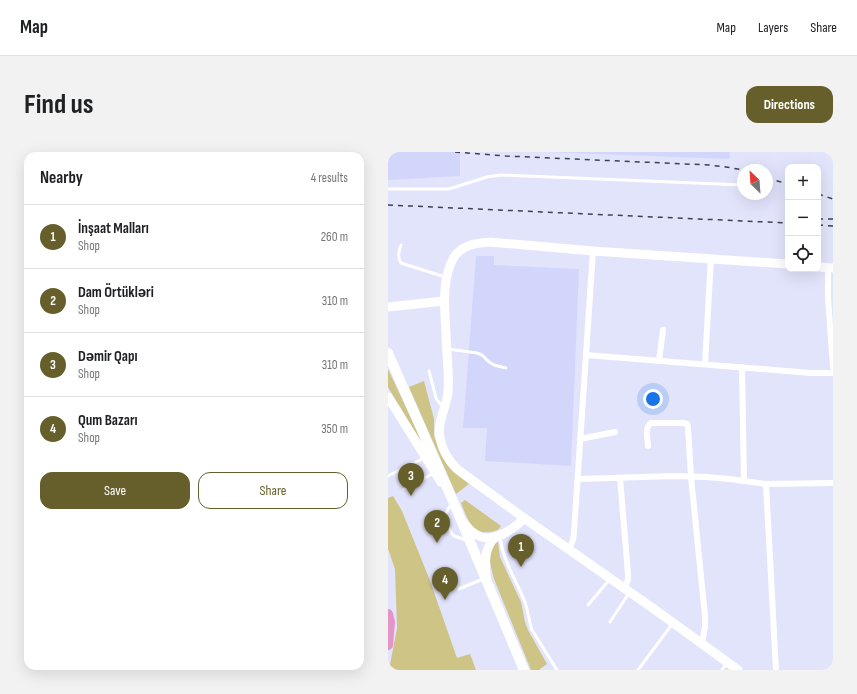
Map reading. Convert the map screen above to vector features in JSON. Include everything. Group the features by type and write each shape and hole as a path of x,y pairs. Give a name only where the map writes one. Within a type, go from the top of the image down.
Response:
{"main road":[{"path":"738,670 724,666 702,644 524,518 452,464 448,458 440,437 440,425 448,394 449,382 444,301 449,269 454,258 459,252 468,246 477,243 490,242 593,251 785,264"},
{"path":"821,267 831,268"},
{"path":"388,307 444,301"},
{"path":"388,353 453,501 524,670"},
{"path":"388,397 453,501"},
{"path":"486,578 485,557 491,542 498,536 518,525 524,518"},
{"path":"461,520 476,535 488,538 498,536"}],"street":[{"path":"569,550 574,532 593,251"},
{"path":"705,364 711,258"},
{"path":"831,268 828,298 833,367"},
{"path":"658,361 663,330"},
{"path":"586,355 811,373 833,373"},
{"path":"742,367 744,481"},
{"path":"648,446 647,429 651,423 687,424 706,627 702,644"},
{"path":"580,439 615,432"},
{"path":"578,479 691,477 722,478 766,484 833,483"},
{"path":"620,478 628,574 627,591"},
{"path":"766,484 776,670"}],"lane":[{"path":"388,189 449,189 487,177 500,175 737,185"},
{"path":"401,245 398,254 401,263 447,278"},
{"path":"446,349 477,352 494,365 506,368"},
{"path":"429,371 436,398 444,410"},
{"path":"388,476 426,457"},
{"path":"404,490 435,473"},
{"path":"453,501 445,515 452,534 470,541"},
{"path":"498,536 503,554 526,606 532,630 557,670"},
{"path":"459,589 486,578"},
{"path":"588,604 610,579"},
{"path":"610,622 627,591"},
{"path":"638,670 673,623"}],"shaded area":[{"path":"388,152 460,152 460,176 388,180"},
{"path":"545,152 730,152 729,159"},
{"path":"476,256 494,256 494,265 579,269 571,466 485,461 487,428 463,428"},
{"path":"388,369 423,444 388,387"},
{"path":"424,381 434,419 434,436 442,456 447,465 469,484 456,494 409,387"},
{"path":"393,496 402,511 429,578 457,658 470,654 476,670 389,670 397,628 395,569 388,549 388,498"},
{"path":"465,500 501,526 490,532 478,531 471,524 461,503"},
{"path":"498,542 500,557 521,602 528,630 547,664 540,670 531,670 494,579 490,560 491,550 495,543"}],"waterway":[{"path":"388,614 390,622 388,645"}],"railway":[{"path":"455,152 506,156 709,165 737,169"},
{"path":"773,180 785,183"},
{"path":"821,195 833,199"},
{"path":"388,205 785,223"},
{"path":"821,219 833,219"},
{"path":"821,225 833,226"}],"place":[{"name":"Dəmir Qapı","path":"411,496"},
{"name":"Dam Örtükləri","path":"437,543"},
{"name":"İnşaat Malları","path":"521,567"},
{"name":"Qum Bazarı","path":"445,600"}]}
